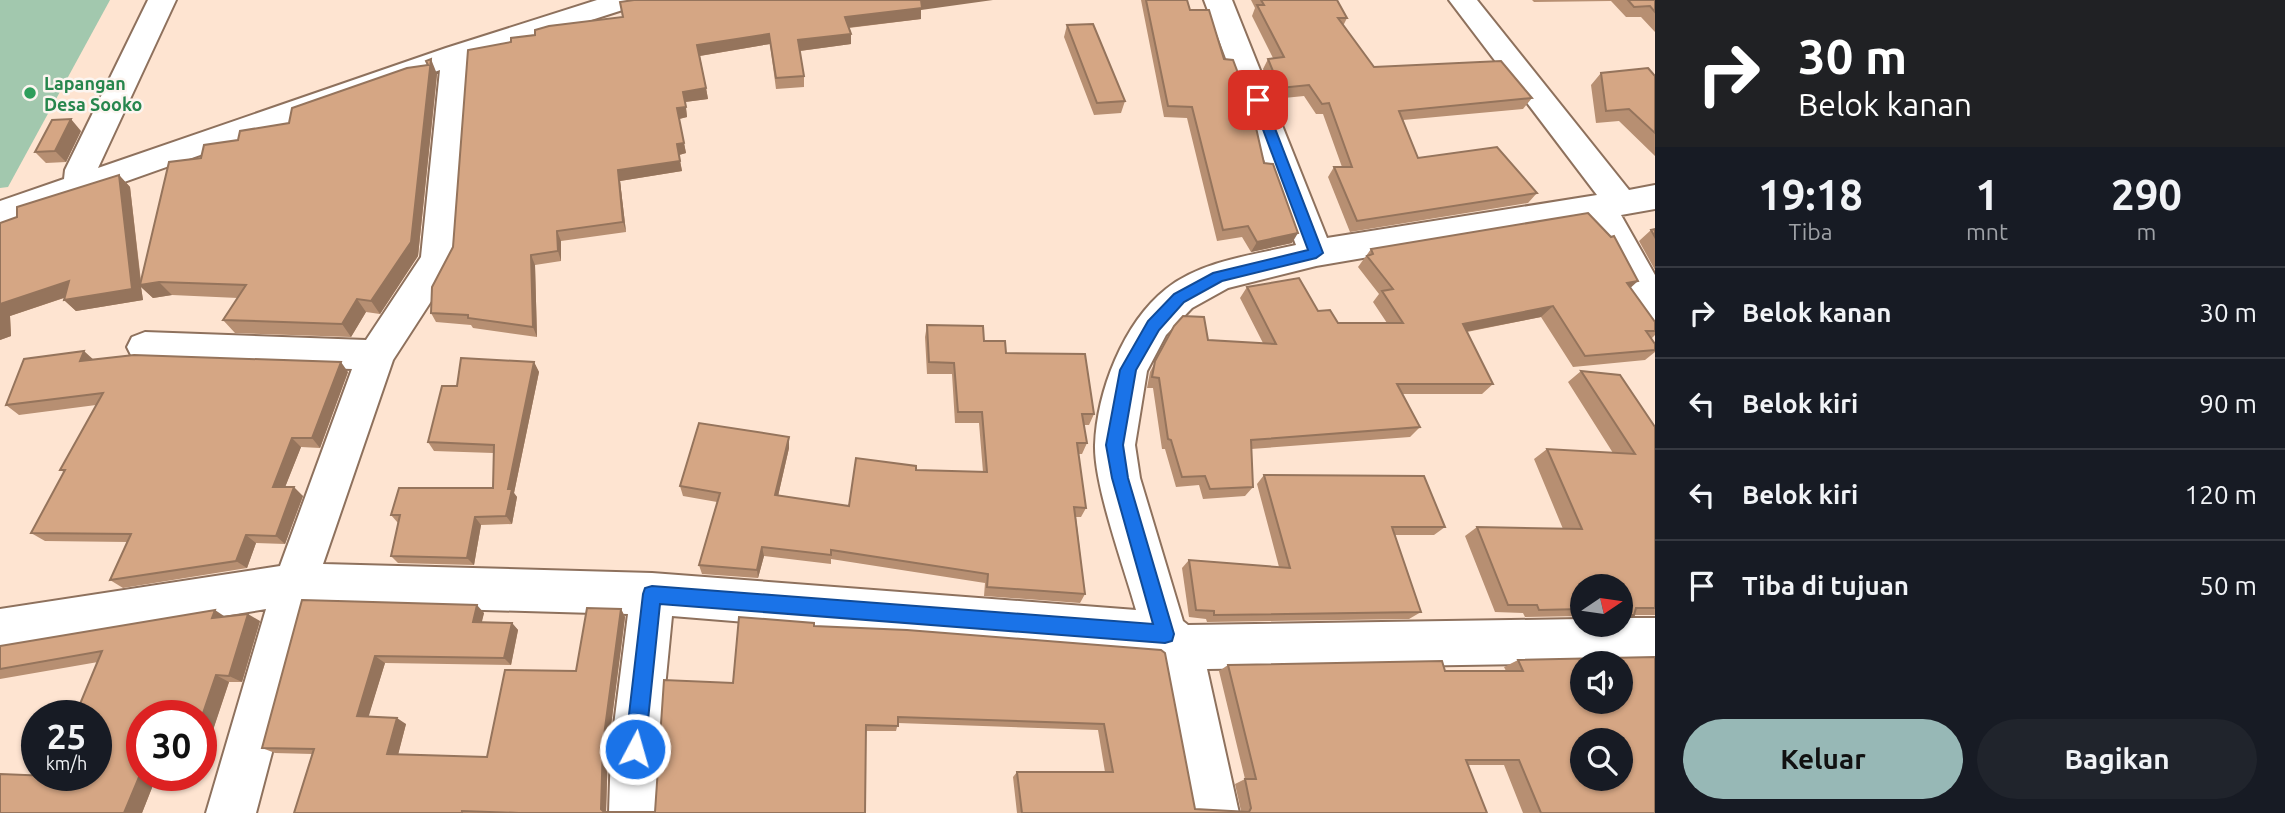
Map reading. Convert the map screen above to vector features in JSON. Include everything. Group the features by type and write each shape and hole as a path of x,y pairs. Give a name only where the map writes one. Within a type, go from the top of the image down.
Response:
{"street":[{"path":"80,187 81,170 162,0"},
{"path":"0,214 456,54 625,0"},
{"path":"1218,0 1316,253"},
{"path":"1463,0 1625,202 1655,308"},
{"path":"231,813 295,584 376,355 427,281 438,257 456,54"},
{"path":"1214,813 1173,641 1120,478 1115,445 1128,370 1153,325 1179,298 1218,277 1316,253 1625,202"},
{"path":"145,347 376,355"},
{"path":"0,631 295,584 652,594 1173,641 1655,640"},
{"path":"634,813 635,749 652,594"}],"green space":[{"name":"Lapangan Desa Sooko","path":"0,0 110,0 8,187 0,188"}],"building":[{"path":"921,0 922,8 845,17 851,34 798,40 804,76 776,78 769,34 697,45 706,88 683,92 686,107 677,108 684,143 677,144 680,161 618,170 623,222 557,231 558,251 531,255 533,327 468,318 468,315 431,313 432,287 453,247 468,50 511,42 511,38 535,35 535,30 549,26 623,17 620,2"},
{"path":"1146,0 1187,0 1190,10 1209,10 1224,59 1233,60 1252,110 1264,163 1273,164 1298,233 1257,242 1248,226 1223,230 1192,107 1168,106"},
{"path":"1261,0 1337,0 1347,18 1338,18 1374,67 1501,61 1532,98 1399,111 1418,158 1497,147 1537,193 1357,221 1334,167 1352,167 1329,103 1322,104 1309,85 1280,88 1268,59 1284,57 1257,5 1264,5"},
{"path":"1628,0 1655,0 1655,12 1650,6 1634,7"},
{"path":"1093,24 1125,101 1097,103 1067,25"},
{"path":"431,59 411,242 371,301 357,299 342,324 223,320 246,285 159,282 140,285 169,162 201,158 204,145 238,140 240,131 289,123 292,108 407,68 428,65 426,61"},
{"path":"1648,68 1655,76 1655,133 1629,109 1606,111 1601,73"},
{"path":"71,119 55,151 35,152 52,120"},
{"path":"119,175 132,289 64,300 69,281 0,304 0,223 17,217 17,207"},
{"path":"1588,213 1611,237 1614,236 1638,281 1627,283 1655,322 1655,331 1646,331 1655,344 1655,350 1585,356 1553,306 1463,324 1493,384 1397,384 1420,427 1251,440 1253,487 1210,489 1205,476 1182,477 1171,440 1168,439 1159,378 1152,377 1155,361 1174,326 1183,316 1204,317 1208,340 1276,344 1247,287 1299,278 1318,311 1330,310 1338,323 1403,323 1382,291 1393,289 1367,256 1373,254 1371,249"},
{"path":"927,325 983,326 984,341 1005,341 1006,353 1085,354 1094,414 1082,414 1087,443 1077,443 1086,508 1074,507 1085,594 987,587 988,574 831,550 831,555 762,547 757,570 699,565 720,493 680,486 699,423 789,437 775,495 849,506 856,458 916,466 916,470 987,472 982,412 958,412 954,363 929,362"},
{"path":"84,351 80,361 134,355 341,362 312,438 292,438 273,487 294,487 276,536 246,535 236,561 110,580 131,534 31,533 65,470 60,470 103,393 6,405 24,359"},
{"path":"461,358 534,362 508,489 512,489 506,516 475,517 467,558 391,556 400,515 391,515 399,488 493,488 494,445 428,442 442,386 457,386"},
{"path":"1581,371 1620,375 1655,427 1655,608 1636,608 1633,615 1633,574 1570,574 1570,609 1539,610 1537,605 1508,605 1477,527 1582,529 1547,449 1635,454"},
{"path":"1264,475 1424,476 1445,527 1392,527 1421,612 1214,615 1214,611 1196,610 1189,560 1290,568"},
{"path":"302,600 477,605 473,622 512,623 504,658 375,656 357,716 397,718 387,754 487,757 505,670 576,671 587,608 621,609 603,743 601,809 604,812 655,812 664,680 733,683 739,617 814,623 814,626 907,630 1161,650 1165,653 1195,809 1249,812 1251,808 1245,779 1256,779 1228,665 1442,661 1445,671 1523,671 1518,660 1570,659 1570,714 1633,714 1633,657 1655,657 1655,813 1541,813 1519,760 1466,760 1487,813 1022,813 1017,772 1113,772 1104,724 898,717 898,726 866,725 865,813 294,813 314,749 262,748"},
{"path":"215,610 212,618 248,614 229,676 216,675 207,700 126,700 126,791 133,791 124,813 0,813 0,774 21,775 21,791 112,791 112,700 82,700 102,651 0,669 0,646"}],"place":[{"name":"Lapangan Desa Sooko","path":"30,93"}],"route":[{"path":"635,749 652,594 1165,634 1120,478 1115,445 1128,370 1153,325 1179,298 1218,277 1316,253 1258,100"}]}
